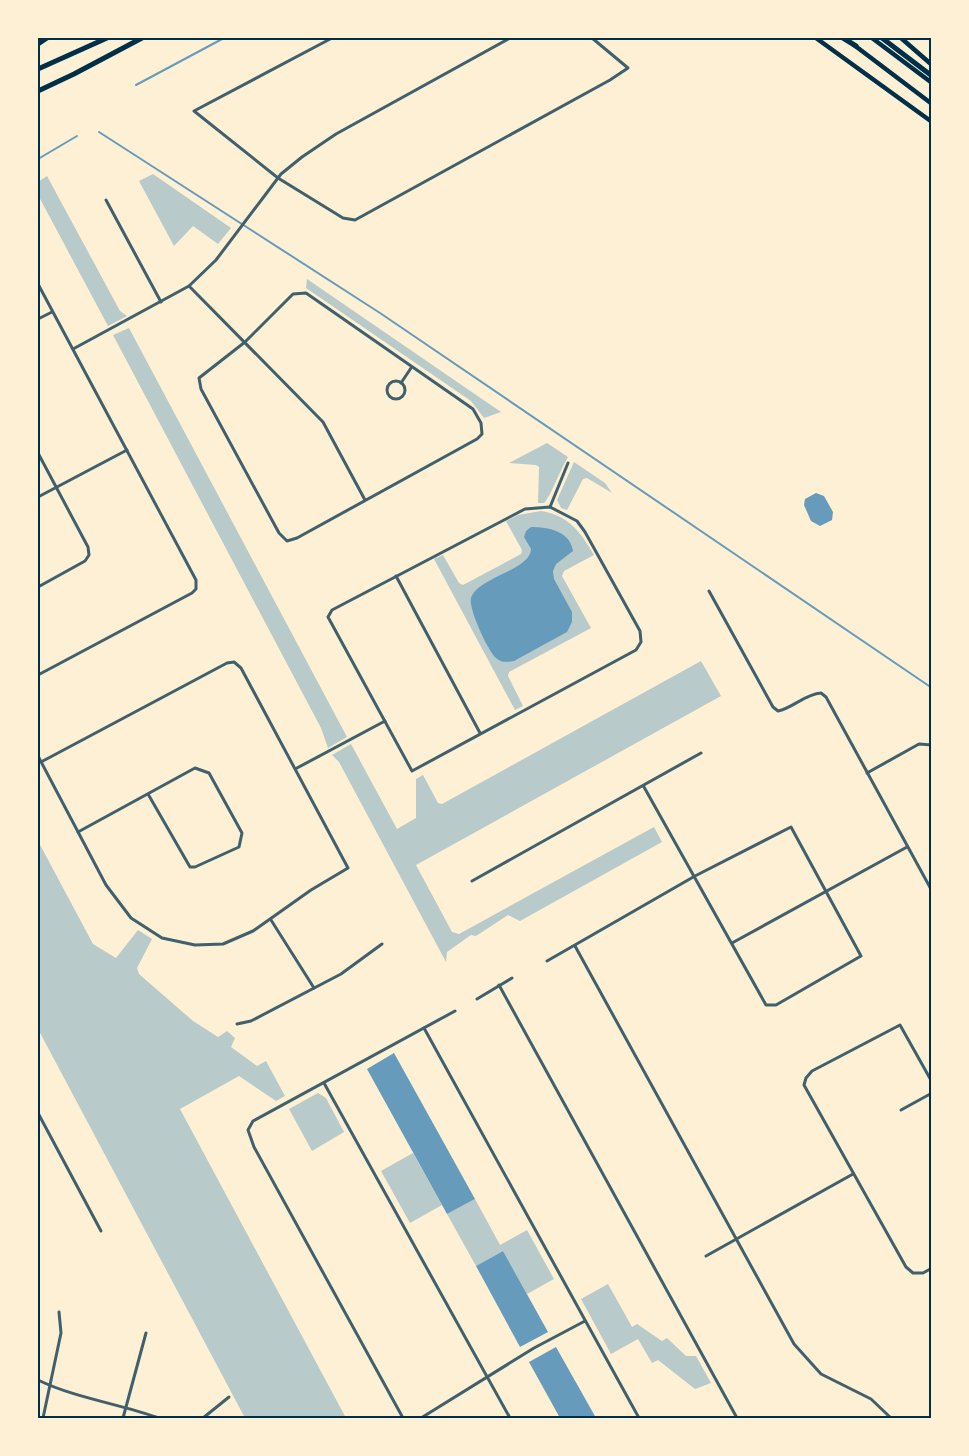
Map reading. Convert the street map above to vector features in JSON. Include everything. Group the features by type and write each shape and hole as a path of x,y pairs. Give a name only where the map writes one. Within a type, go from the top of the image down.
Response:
{"highway":[{"path":"38,44 47,38"},
{"path":"38,69 106,38"},
{"path":"38,91 142,38"},
{"path":"816,38 932,122"},
{"path":"844,38 932,104"},
{"path":"872,38 932,83"},
{"path":"882,38 932,76"},
{"path":"901,38 932,66"}],"street":[{"path":"332,38 194,111 278,178 343,218 355,220 628,68 592,38"},
{"path":"73,349 189,286 216,260 278,178 302,157 336,134 510,38"},
{"path":"106,200 161,302"},
{"path":"38,284 196,580 196,589 38,675"},
{"path":"189,286 323,422 366,501"},
{"path":"306,293 472,409 481,423 482,434 477,439 366,501 297,538 287,541 279,533 207,399 199,378 206,370 245,342 293,294 306,293"},
{"path":"38,319 53,312"},
{"path":"400,382 411,368"},
{"path":"400,382 404,393 397,399 391,397 387,393 388,385 400,382"},
{"path":"38,497 127,450"},
{"path":"38,453 88,548 89,555 85,561 38,586"},
{"path":"550,507 568,463"},
{"path":"550,507 577,521 585,532 640,631 641,642 636,650 412,771 328,617 332,610 525,508 550,507"},
{"path":"396,576 480,734"},
{"path":"709,591 773,708 778,711 784,710 815,693 821,693 826,697 932,891"},
{"path":"38,756 40,762 106,885 131,918 162,938 195,945 223,944 253,932 311,890 348,868 297,768 241,668 234,662 227,663 40,762"},
{"path":"297,768 385,721"},
{"path":"867,773 919,744 931,744"},
{"path":"472,881 644,787 701,753"},
{"path":"78,832 195,768 209,773 242,833 239,847 195,867 190,867 148,794"},
{"path":"547,961 695,876 791,826 861,956 769,1006 732,943 695,876 644,787"},
{"path":"732,943 907,847"},
{"path":"271,920 314,988"},
{"path":"237,1024 251,1021 314,988 363,960 382,944"},
{"path":"575,945 794,1344 808,1363 828,1379 871,1399 891,1419"},
{"path":"477,999 512,978"},
{"path":"500,986 737,1419"},
{"path":"403,1419 254,1148 248,1130 253,1121 455,1011"},
{"path":"932,1082 900,1025 812,1071 804,1085 906,1267 914,1274 923,1273 932,1268"},
{"path":"424,1028 639,1419"},
{"path":"324,1083 510,1419"},
{"path":"901,1110 932,1093"},
{"path":"38,1113 101,1231"},
{"path":"706,1256 853,1174"},
{"path":"43,1419 61,1333 59,1312"},
{"path":"421,1419 585,1321"},
{"path":"123,1419 146,1333"},
{"path":"38,1380 51,1387 126,1406 159,1419"},
{"path":"203,1419 229,1397"}],"shaded area":[{"path":"153,174 231,228 218,244 193,226 174,246 139,181"},
{"path":"47,176 120,311 127,316 108,326 38,195 38,182"},
{"path":"307,279 501,412 484,418 471,401 306,288"},
{"path":"129,328 347,737 328,748 321,728 113,335"},
{"path":"547,443 568,457 546,500 544,503 538,503 539,467 509,463"},
{"path":"574,462 605,483 612,493 587,478 583,479 567,510 561,508 557,500"},
{"path":"541,511 551,513 573,526 594,555 564,571 562,576 591,628 509,672 508,676 523,706 515,710 434,559 443,555 459,583 463,585 521,554 522,550 506,521 518,515"},
{"path":"701,661 721,696 416,865 452,932 459,934 654,827 662,842 520,921 508,915 476,936 471,935 447,952 446,962 339,762 332,755 351,744 397,829 416,818 416,779 423,775 438,803 442,804"},
{"path":"38,841 93,944 116,958 138,930 152,939 137,968 139,974 193,1021 218,1037 227,1031 235,1038 231,1047 257,1066 266,1061 285,1096 276,1101 239,1076 180,1109 346,1418 245,1418 38,1029"},
{"path":"318,1093 326,1098 344,1132 312,1151 289,1109"},
{"path":"413,1153 442,1205 410,1223 381,1171"},
{"path":"475,1199 500,1245 527,1230 554,1279 527,1294 503,1251 476,1266 447,1214"},
{"path":"608,1284 632,1327 637,1324 662,1341 667,1338 686,1356 696,1356 711,1383 695,1389 658,1360 652,1363 638,1339 611,1354 581,1299"}],"water":[{"path":"816,493 824,496 833,512 832,520 820,526 811,521 804,505 805,499"},
{"path":"531,527 557,532 568,539 571,544 573,551 556,564 553,571 554,579 572,612 572,622 567,632 514,661 507,662 498,660 484,639 475,620 471,598 483,584 523,563 529,556 531,549 524,537 526,531"},
{"path":"394,1053 475,1199 447,1214 367,1069"},
{"path":"503,1251 548,1332 520,1347 476,1266"},
{"path":"556,1347 596,1418 560,1418 529,1362"}],"waterway":[{"path":"136,85 224,38"},
{"path":"99,132 380,313 932,688"},
{"path":"38,159 77,136"}]}
